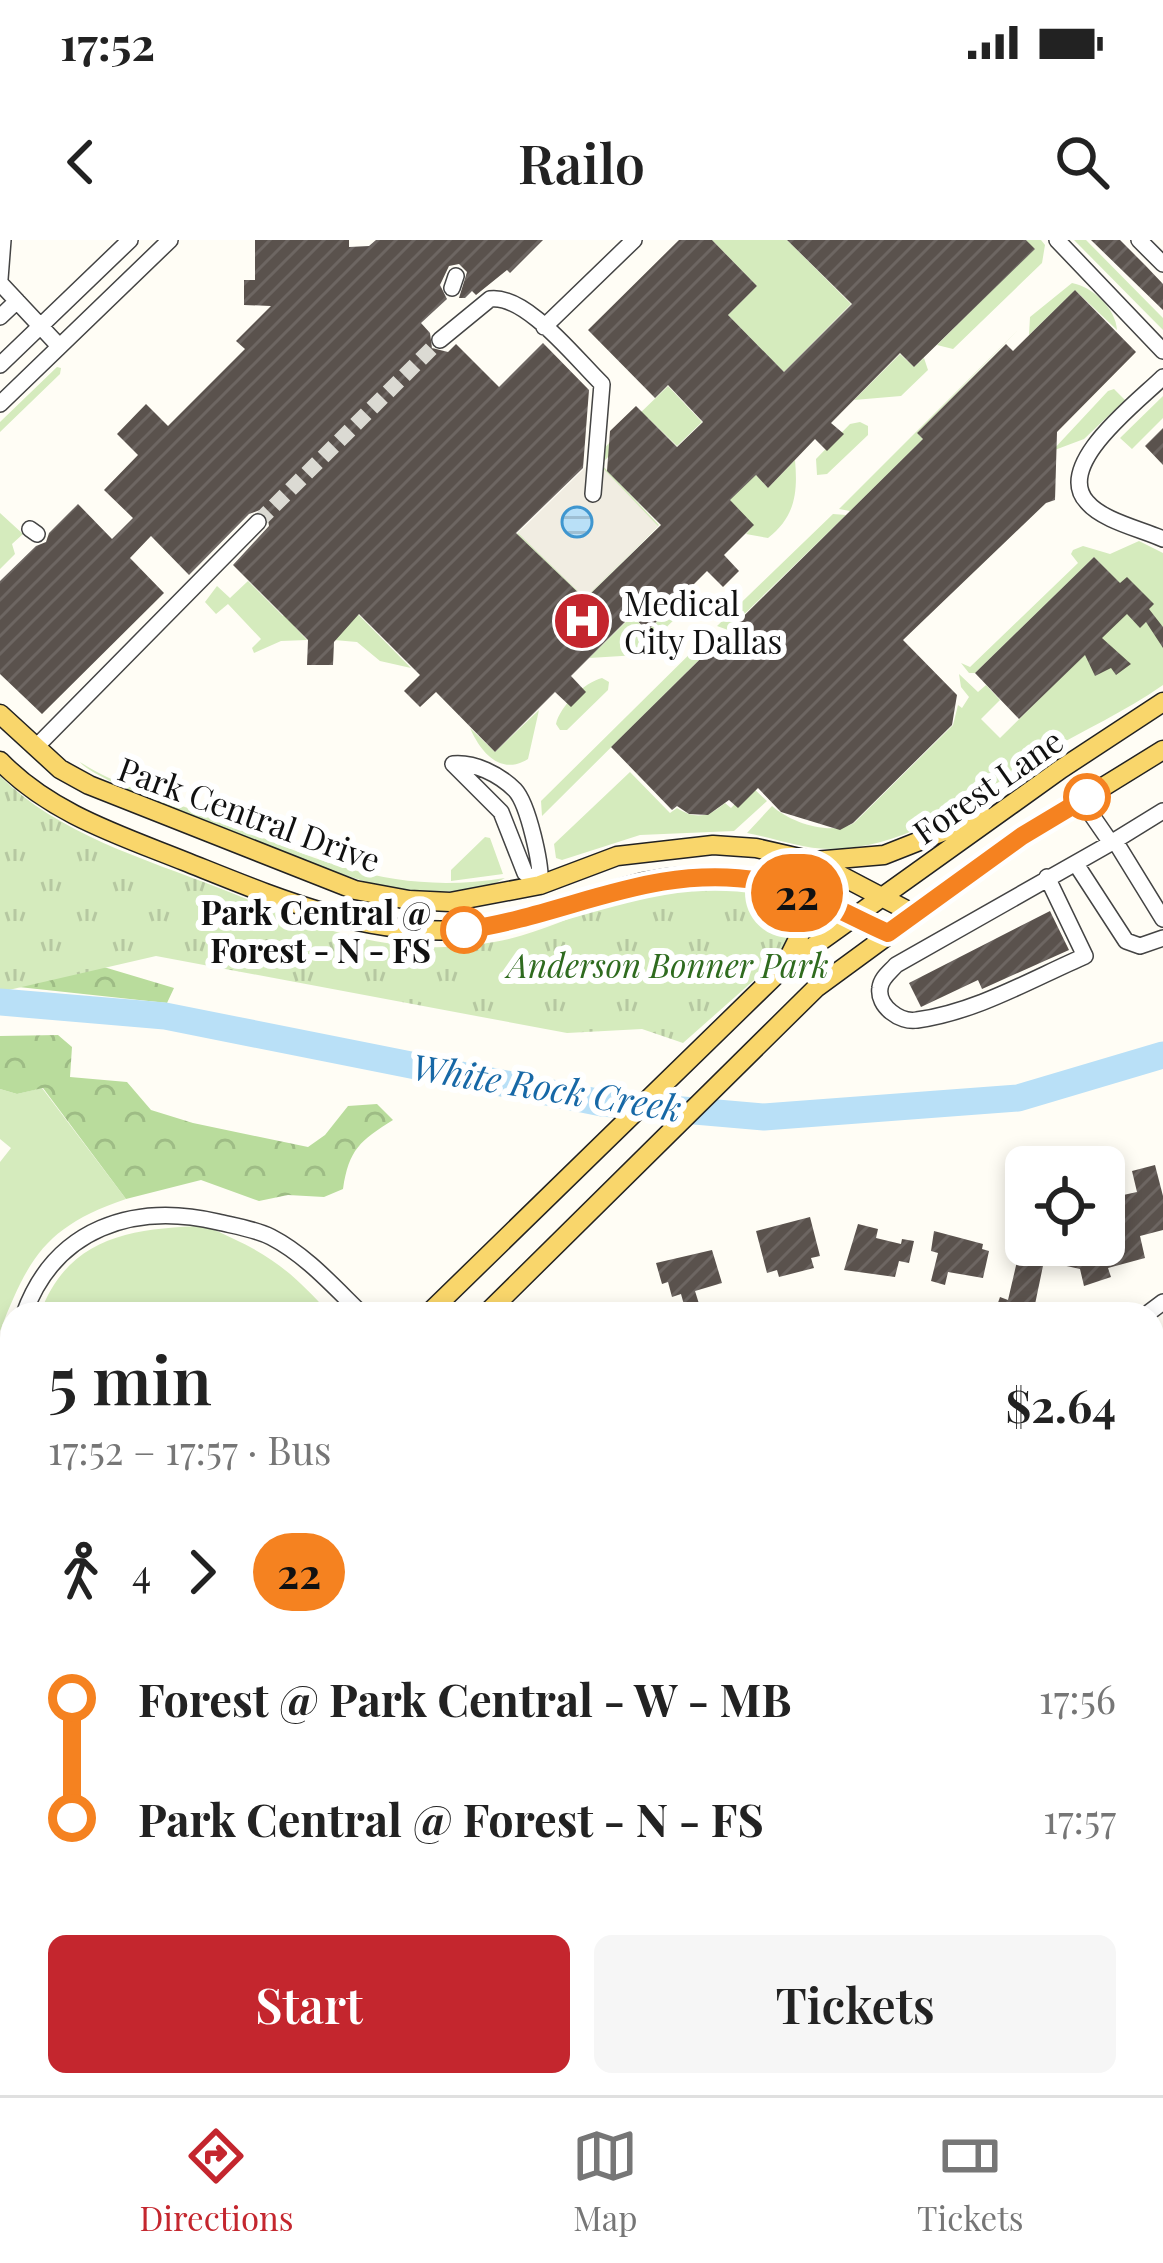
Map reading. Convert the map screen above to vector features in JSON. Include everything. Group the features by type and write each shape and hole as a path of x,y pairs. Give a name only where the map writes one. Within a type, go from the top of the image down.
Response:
{"main road":[{"name":"Forest Lane","path":"440,1302 783,968 851,916 1163,702"},
{"name":"Park Central Drive","path":"0,714 60,769 89,785 355,890 450,902 540,885 616,856 713,844 813,861 914,914"},
{"path":"6,768 36,747"},
{"name":"Forest Lane","path":"498,1302 816,988 1022,836 1163,750"},
{"name":"Park Central Drive","path":"6,768 51,803 96,826 343,920 405,930 460,930 552,913 626,886 671,877 718,877 764,881 888,933"},
{"path":"813,861 884,855 1015,802"},
{"path":"718,877 782,898 796,913 799,938 783,968"},
{"path":"540,885 552,913"}],"street":[{"path":"3,240 0,281 59,346"},
{"path":"0,365 130,240"},
{"path":"0,404 170,240"},
{"path":"544,327 634,240"},
{"path":"1057,240 1163,351"},
{"path":"1139,240 1163,264"},
{"path":"455,288 466,309 475,309"},
{"path":"440,340 475,309 501,297 523,308 602,384 593,494"},
{"path":"0,317 17,301"},
{"path":"1163,377 1090,450 1078,481 1082,496 1095,510 1163,538"},
{"path":"36,747 257,522"},
{"path":"472,762 520,799 542,867 540,885 525,873 501,812 453,764 472,762"},
{"path":"501,812 520,799"},
{"path":"1082,800 1163,920"},
{"path":"1047,877 1085,956 974,1005 913,1022 903,1020 883,1003 879,991 883,979 896,965 1047,877 1161,817"},
{"path":"1076,864 1126,941 1140,946 1163,938"},
{"path":"914,914 937,940"},
{"path":"28,1302 47,1268 82,1236 132,1216 185,1214 271,1237 313,1266 350,1302"}],"green space":[{"path":"712,240 787,240 851,304 784,372 728,315 757,286"},
{"path":"1026,240 1041,240 1045,245 1042,263 953,349 937,345 1034,249"},
{"path":"1074,240 1086,240 1163,318 1163,330"},
{"path":"1072,283 1102,300 1117,330 1075,290 1029,335 1030,317"},
{"path":"1020,328 917,433 923,439 850,511 839,509"},
{"path":"900,354 914,367 924,358 928,370 901,396 854,400"},
{"path":"57,367 60,374 0,432 0,422"},
{"path":"668,386 702,422 677,446 648,418 601,464 659,525 585,599 517,534 529,523 546,523 553,543 570,552 598,550 613,530 608,501 596,487 600,452"},
{"path":"1114,389 1125,400 1084,439 1052,451 1108,391"},
{"path":"1163,396 1163,418 1132,449 1120,438"},
{"path":"850,424 868,426 868,435 827,474 817,475 816,459"},
{"path":"795,460 795,494 784,522 768,538 746,534 753,526 728,500 755,474 768,488"},
{"path":"0,513 23,534 12,544 15,554 0,569"},
{"path":"833,514 846,515 728,630 717,626"},
{"path":"1139,541 1163,553 1163,685 966,803 888,840 819,849 747,833 772,806 812,826 854,823 953,725 958,705 962,708 969,697 959,674 978,692 986,685 1000,700 981,719 1000,738 1138,602 1094,557 975,673 961,663 970,667 1078,563 1073,550 1083,546 1110,554"},
{"path":"248,581 283,616 293,606 294,626 307,640 281,641 254,653 252,648 261,639 228,604 216,614 205,602 217,586 230,598"},
{"path":"686,593 683,611 638,655 589,658 632,616 647,631"},
{"path":"349,605 411,668 380,661 357,642 334,640"},
{"path":"713,631 724,635 542,816 541,801"},
{"path":"602,678 609,682 608,690 567,730 560,730 558,717 568,703"},
{"path":"539,710 528,759 518,764 493,759 470,728 495,752"},
{"path":"80,762 126,786 353,870 424,882 505,878 460,891 378,885 171,808 127,789 96,773"},
{"path":"630,772 670,813 677,808 702,815 725,803 731,808 752,787 767,801 734,831 640,835 556,858 554,844"},
{"name":"Anderson Bonner Park","path":"0,776 48,814 104,843 305,922 371,940 431,947 482,944 524,935 627,899 689,890 770,896 794,928 787,951 683,1043 642,1029 567,1033 156,956 0,992"},
{"path":"485,837 490,838 503,874 451,881 451,870"},
{"path":"87,962 174,988 167,1003 0,985"},
{"path":"58,1035 72,1047 70,1077 127,1082 151,1110 193,1123 308,1147 325,1135 348,1106 377,1104 393,1120 358,1147 343,1189 324,1197 288,1195 259,1201 201,1180 126,1199 43,1088 17,1094 0,1089 0,1036"},
{"path":"42,1088 126,1199 59,1233 32,1263 13,1302 0,1302 0,1162 11,1148 0,1139 0,1089 17,1094"},
{"path":"205,1226 274,1261 318,1302 46,1302 67,1268 85,1253 128,1234"}],"shaded area":[{"path":"594,459 658,526 585,598 518,533"}],"water":[{"path":"577,507 588,511 592,522 588,533 577,537 566,533 562,522 566,511"}],"building":[{"path":"255,240 349,240 349,247 369,246 376,240 543,240 510,273 507,270 476,295 472,291 459,298 467,272 459,264 449,266 440,285 447,299 421,323 430,333 432,348 448,352 456,344 499,387 543,343 589,390 583,468 516,533 585,599 661,525 607,471 610,431 636,406 677,447 703,422 668,385 655,398 588,330 679,240 712,240 757,286 728,315 784,372 852,304 787,240 1026,240 1035,249 914,367 900,353 831,423 844,434 827,451 815,439 768,488 756,475 730,500 754,525 724,555 739,571 723,587 707,571 647,631 632,615 571,676 586,692 571,707 555,692 495,752 436,692 420,707 404,691 420,675 359,614 334,642 333,665 307,665 308,640 233,565 269,526 267,514 260,510 249,514 189,575 151,536 130,558 164,593 42,714 0,674 0,581 46,542 78,504 112,539 133,518 104,490 138,455 117,434 146,404 168,426 245,349 236,341 271,306 244,305 244,280 255,280"},
{"path":"1091,240 1120,240 1163,284 1163,310"},
{"path":"1075,290 1136,352 1057,432 1055,500 1046,503 903,640 957,695 952,725 853,823 840,830 781,812 758,788 738,808 729,800 708,815 689,814 677,806 672,810 611,747 923,439 917,433 1006,344 1013,351"},
{"path":"1163,428 1163,465 1145,446"},
{"path":"1094,557 1120,583 1127,577 1154,604 1149,609 1163,627 1163,648 1146,622 1140,628 1127,614 1102,638 1131,664 1116,675 1111,668 1095,676 1085,655 1019,719 975,673"},
{"path":"1050,911 1069,950 982,989 978,980 921,1007 909,983"},
{"path":"1155,1165 1163,1196 1163,1230 1140,1236 1145,1258 1125,1263 1125,1195 1137,1192 1132,1171"},
{"path":"810,1217 820,1256 811,1258 814,1268 779,1277 777,1270 767,1273 756,1231"},
{"path":"858,1224 878,1229 876,1238 901,1244 902,1239 914,1241 909,1263 899,1261 895,1277 844,1270"},
{"path":"934,1231 983,1244 982,1249 989,1251 983,1278 948,1272 945,1285 931,1281 938,1253 931,1251"},
{"path":"712,1250 722,1283 695,1291 698,1302 683,1302 681,1294 672,1297 668,1282 662,1284 656,1263"},
{"path":"1016,1266 1043,1266 1035,1302 998,1302 1000,1297 1008,1300"},
{"path":"1066,1266 1115,1266 1108,1268 1111,1277 1084,1286 1080,1269"}],"waterway":[{"name":"White Rock Creek","path":"0,1002 165,1016 602,1103 764,1117 1018,1098 1163,1055"}],"tunnel":[{"path":"258,522 440,340"}],"bus line":[{"name":"22","path":"464,930 552,913 626,886 671,877 718,877 764,881 888,933 1022,836 1087,797"}],"place":[{"name":"Medical City Dallas","path":"582,621"},
{"name":"Park Central @ Forest - N - FS","path":"464,930"}]}
